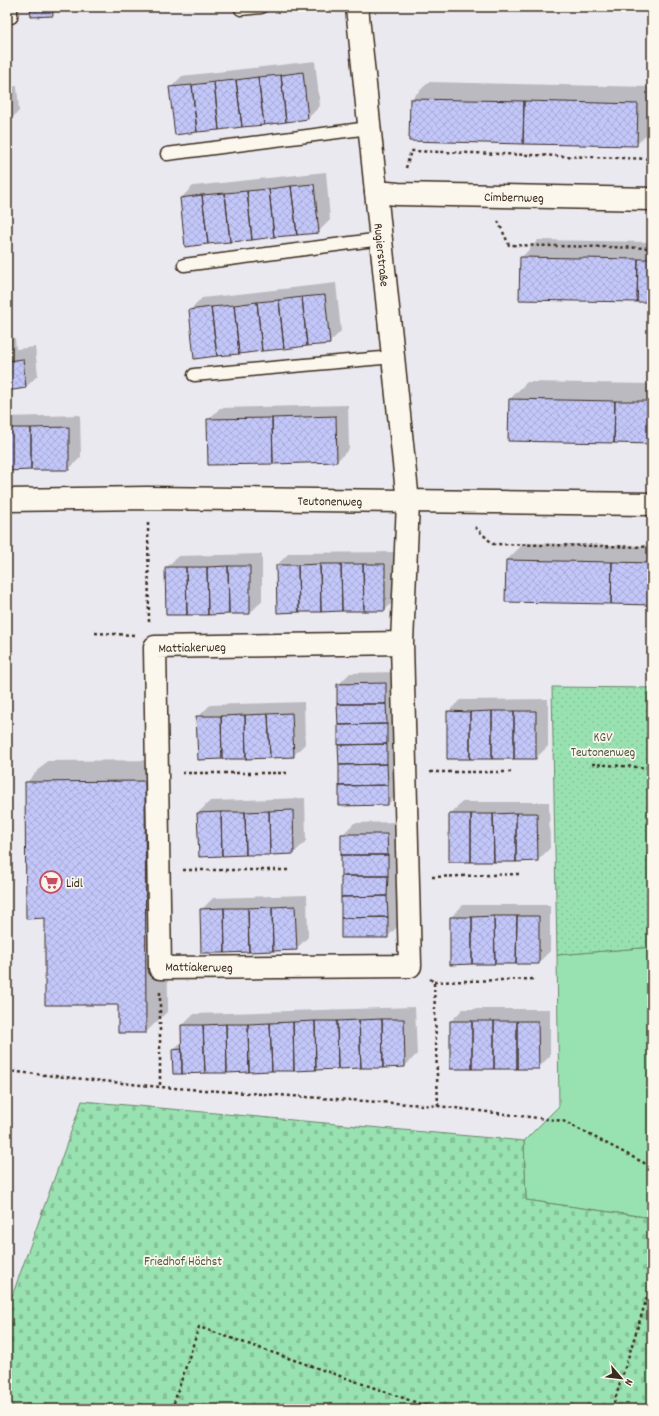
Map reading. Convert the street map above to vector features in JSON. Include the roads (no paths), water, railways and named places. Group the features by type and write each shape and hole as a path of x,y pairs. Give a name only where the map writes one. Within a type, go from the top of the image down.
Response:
{"street":[{"name":"Rugierstraße","path":"357,7 408,502"},
{"name":"Cimbernweg","path":"376,192 398,194 652,199"},
{"name":"Teutonenweg","path":"7,500 148,498 652,504"},
{"path":"402,643 408,502"},
{"name":"Mattiakerweg","path":"402,643 410,966 160,968 155,647 402,643"}],"lane":[{"path":"7,18 11,17 11,7"},
{"path":"240,9 261,7"},
{"path":"167,154 369,128"},
{"path":"184,265 381,239"},
{"path":"194,375 392,357"}],"place":[{"name":"Lidl","path":"51,882"}],"park label":[{"name":"KGV Teutonenweg","path":"603,744"},
{"name":"Friedhof Höchst","path":"183,1260"}]}
